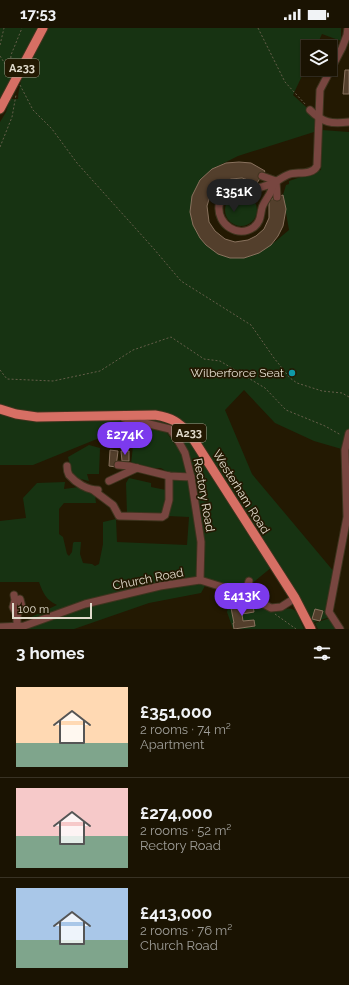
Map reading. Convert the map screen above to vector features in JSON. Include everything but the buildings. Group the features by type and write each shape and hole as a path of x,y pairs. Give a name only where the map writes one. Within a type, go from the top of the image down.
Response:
{"main road":[{"name":"A233","path":"0,109 43,28"},
{"name":"Westerham Road","path":"0,408 16,414 38,417 155,415 167,417 179,422 190,434 294,598 311,629"}],"street":[{"path":"275,182 269,197 262,207 261,218 254,226 248,230 236,231 230,228 221,219 219,206 224,195 230,191 235,189 254,188 275,182 290,174 312,171 316,169 320,90 348,35 348,28"},
{"path":"310,110 319,119 331,122 349,122"},
{"path":"262,176 275,182"},
{"path":"275,182 277,198"},
{"name":"Rectory Road","path":"112,415 170,429 185,453 191,477 201,542 200,580"},
{"path":"340,629 329,612 347,517 346,450 348,435"},
{"path":"67,466 68,474 82,486 96,490 112,505 119,516 165,516 169,500 169,476"},
{"path":"118,466 138,468 169,476 191,477"},
{"path":"109,481 138,468"},
{"name":"Church Road","path":"2,628 24,626 85,604 160,586 200,580 245,594 271,608 281,607 294,598"},
{"path":"245,594 249,581"},
{"path":"17,597 13,606 17,615 17,626"}],"path":[{"path":"0,45 4,28"},
{"path":"0,56 10,71 11,55 22,28"},
{"path":"258,28 285,82 310,110"},
{"path":"0,63 2,59"},
{"path":"19,82 33,110 52,129 77,163 181,281 251,325 274,358 290,378 297,383 322,391 342,393 349,398"},
{"path":"0,147 12,117 16,90"},
{"path":"0,370 7,379 53,381 100,371 133,350 171,337 204,359 220,361 265,388 286,410 348,435"},
{"path":"271,611 296,629"}],"green space":[{"path":"0,28 37,28 0,99"},
{"path":"48,28 341,28 341,41 322,34 319,40 301,40 302,76 293,95 316,116 314,132 238,156 212,169 200,180 191,217 200,238 218,254 271,245 289,230 283,195 286,185 289,184 289,181 321,170 322,130 349,132 349,450 314,441 275,423 244,390 225,410 252,474 335,573 327,618 312,623 272,567 244,590 206,584 201,593 149,603 74,629 29,629 31,617 57,605 45,596 39,582 0,582 0,521 26,518 23,498 37,483 65,482 64,489 79,487 95,495 96,503 64,503 59,509 59,534 63,537 67,554 69,556 72,552 73,543 81,542 80,554 83,563 92,564 95,566 99,564 103,544 103,522 116,519 117,542 187,545 189,517 168,516 173,497 171,479 182,480 181,473 169,473 161,468 131,464 133,446 126,446 126,431 158,429 167,433 176,446 172,423 119,430 33,465 0,465 0,122 6,112 10,99 18,99 19,89 29,62"},
{"path":"238,194 244,194 254,201 257,210 256,216 250,223 244,226 238,226 228,219 225,213 225,207 232,197"},
{"path":"89,445 100,448 99,474 87,474 89,481 76,478 72,474 68,457"},
{"path":"129,478 151,483 151,487 166,490 163,514 127,514 126,483"},
{"path":"232,593 277,611 289,608 293,609 304,629 234,629 233,629 227,612","holes":["231,608 242,614 243,621 254,620 254,626 234,629"]},
{"path":"330,618 335,629 318,629 315,623"}],"place":[{"name":"Wilberforce Seat","path":"292,373"}]}
